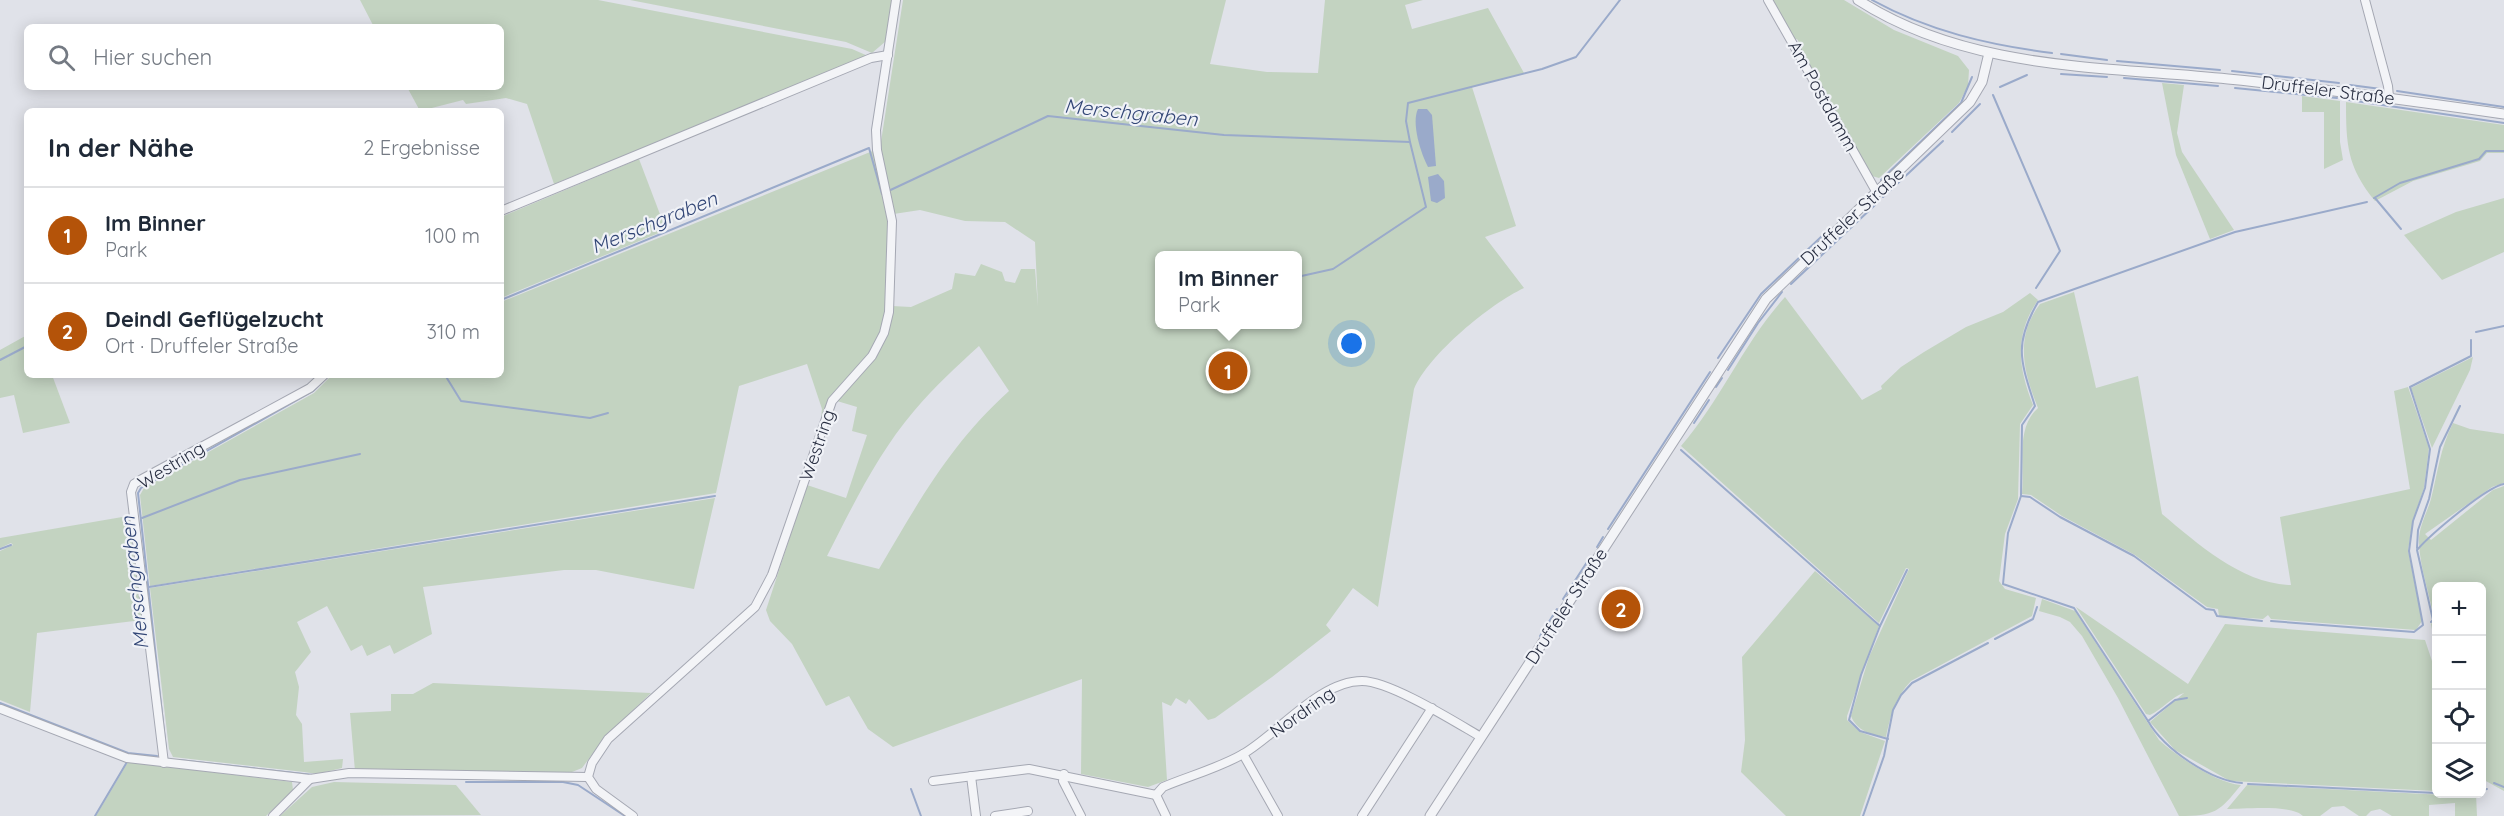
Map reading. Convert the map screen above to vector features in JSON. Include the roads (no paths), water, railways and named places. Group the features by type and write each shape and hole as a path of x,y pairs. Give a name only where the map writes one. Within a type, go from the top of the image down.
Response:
{"street":[{"name":"Westring","path":"588,777 592,763 608,739 755,607 772,575 832,401 873,356 884,333 889,312 892,221 877,150 876,130 896,0"},
{"name":"Am Postdamm","path":"1768,0 1877,193"},
{"path":"1858,0 1898,23 1929,36 1989,54"},
{"path":"2365,0 2389,97"},
{"name":"Druffeler Straße","path":"1430,816 1766,299 1970,102 1982,82 1989,54 2111,69 2389,97 2504,114"},
{"path":"504,210 871,58 888,55"},
{"name":"Westring","path":"164,763 145,587 131,492 134,484 310,388 321,378"},
{"name":"Nordring","path":"1156,795 1163,787 1242,754 1326,692 1345,683 1370,682 1432,708 1481,737"},
{"path":"1362,816 1432,708"},
{"path":"1,709 127,758 164,763 310,779 349,773 588,777 596,789 633,816"},
{"path":"1242,754 1278,816"},
{"path":"933,781 1029,769 1064,774 1156,795 1166,816"},
{"path":"1064,774 1063,781 1081,816"},
{"path":"972,776 976,816"},
{"path":"293,777 299,790"},
{"path":"273,816 310,779"},
{"path":"995,816 1028,812"}],"water":[{"path":"1418,109 1427,109 1432,115 1436,166 1428,167 1422,154 1416,130"},
{"path":"1438,174 1444,181 1445,198 1437,203 1431,201 1428,177"}],"waterway":[{"name":"Merschgraben","path":"504,299 869,148 882,194 1048,116 1224,135 1410,142 1406,121 1408,103 1542,69 1576,57 1620,0"},
{"path":"1872,0 1915,20 1959,35 2005,46 2052,53"},
{"path":"2061,54 2107,60"},
{"path":"2117,61 2220,70"},
{"path":"2232,71 2339,83"},
{"path":"2061,74 2107,77"},
{"path":"2000,87 2027,75"},
{"path":"1881,180 1961,103 1972,77"},
{"path":"2124,78 2218,86"},
{"path":"2350,85 2381,89"},
{"path":"2235,88 2337,98"},
{"path":"2397,91 2504,107"},
{"path":"1993,95 2060,251 2036,288"},
{"path":"2349,100 2504,123"},
{"path":"1952,132 1980,104"},
{"path":"1883,197 1943,141"},
{"path":"1302,276 1333,269 1426,207 1410,142"},
{"path":"2374,198 2400,183 2479,159 2486,151 2504,151"},
{"path":"2375,198 2401,229"},
{"path":"2187,698 2175,700 2148,721 2074,608 2003,584 2008,533 2021,496 2022,425 2035,406 2023,365 2022,342 2025,330 2038,302 2235,232 2367,202"},
{"path":"1791,284 1875,205"},
{"path":"1718,358 1761,294 1822,236"},
{"path":"1728,370 1758,323 1782,292"},
{"path":"2476,332 2504,326"},
{"path":"2271,621 2414,632 2423,625 2409,551 2413,521 2425,488 2430,449 2410,387 2471,356 2471,340"},
{"path":"0,360 24,348"},
{"path":"1608,529 1710,372"},
{"path":"447,378 461,401 590,418 608,413"},
{"path":"1716,387 1722,378"},
{"name":"Merschgraben","path":"166,750 138,493 141,488 313,391 323,381"},
{"path":"1694,423 1709,400"},
{"path":"2417,548 2418,530 2429,499 2440,447 2460,406"},
{"path":"1681,450 1880,626 1861,675 1849,720 1860,731 1888,739"},
{"path":"142,518 240,480 360,454"},
{"path":"2431,622 2433,620 2417,550 2445,523 2472,502 2504,484"},
{"path":"149,587 715,496"},
{"path":"2021,496 2030,497 2060,517 2134,556 2206,609 2214,610 2217,616 2262,621"},
{"path":"1597,547 1603,537"},
{"path":"0,549 11,545"},
{"path":"1563,599 1589,559"},
{"path":"1880,626 1907,570"},
{"path":"1995,639 2033,619 2037,607"},
{"path":"1540,636 1557,609"},
{"path":"1863,816 1884,756 1893,710 1901,695 1912,683 1988,643"},
{"name":"Merschgraben","path":"0,703 128,753 157,756"},
{"path":"2148,721 2155,732 2189,762 2216,776 2242,783"},
{"path":"179,760 313,775"},
{"path":"95,816 127,762"},
{"path":"466,782 563,782 578,785 625,816"},
{"path":"2494,783 2504,787"},
{"path":"2248,784 2432,793"},
{"path":"911,789 921,816"}],"place":[{"name":"Im Binner","path":"1228,371"},
{"name":"Deindl Geflügelzucht","path":"1621,609"}]}
